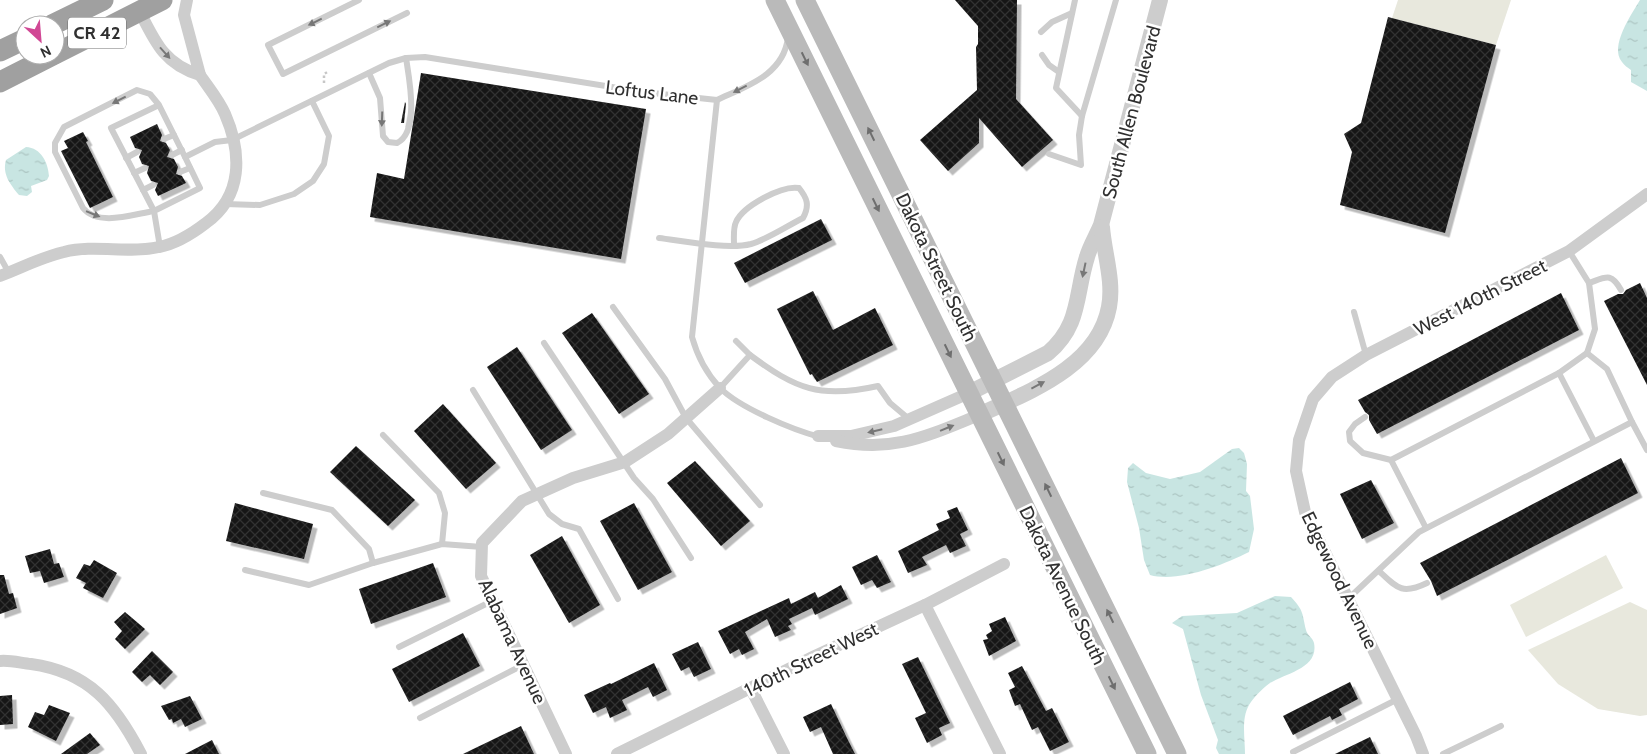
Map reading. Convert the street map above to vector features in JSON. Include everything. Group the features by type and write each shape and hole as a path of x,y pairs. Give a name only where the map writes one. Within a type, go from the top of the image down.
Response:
{"highway":[{"name":"CR 42","path":"65,17 82,6 102,0"},
{"name":"CR 42","path":"65,48 136,6 161,0"},
{"path":"0,51 15,44"},
{"name":"CR 42","path":"0,82 33,65"}],"main road":[{"name":"Dakota Street South","path":"775,0 979,415"},
{"name":"Dakota Street South","path":"805,0 1070,534"},
{"name":"Dakota Avenue South","path":"979,415 1146,754"},
{"name":"Dakota Avenue South","path":"1070,534 1177,754"}],"street":[{"path":"5,275 64,252 87,248 160,247 194,233 213,218 226,204 236,178 236,152 225,113 200,75 184,15 187,0"},
{"name":"South Allen Boulevard","path":"968,393 1048,353 1058,344 1074,319 1087,257 1101,225 1160,0"},
{"path":"136,6 164,53 182,70 200,75"},
{"name":"West 140th Street","path":"1313,399 1332,377 1366,355 1569,252 1647,194"},
{"name":"South Allen Boulevard","path":"979,415 1070,366 1085,352 1104,323 1109,306 1110,280 1101,225"},
{"path":"482,547 482,543 522,501 573,478 625,462 668,434 720,388"},
{"name":"Loftus Lane","path":"818,436 850,436 894,426 968,393"},
{"name":"Edgewood Avenue","path":"1313,399 1299,440 1296,471 1305,512 1398,699 1423,754"},
{"name":"Loftus Lane","path":"831,440 862,446 887,446 913,441 979,415"},
{"name":"Alabama Avenue","path":"482,547 481,576 566,754"},
{"name":"140th Street West","path":"617,754 874,627 925,605 1004,564"},
{"path":"925,605 1000,754"},
{"path":"3,661 53,667 78,678 107,700 127,726 141,754"},
{"path":"751,689 784,754"}],"lane":[{"path":"359,0 268,45 283,74 406,13"},
{"path":"1075,0 1056,88 1082,116"},
{"path":"1049,154 1080,165 1079,136 1082,116 1116,0"},
{"path":"1041,32 1052,22 1072,13"},
{"path":"717,100 767,76 777,67 787,47 790,29"},
{"path":"1042,54 1049,65 1059,72"},
{"name":"Loftus Lane","path":"172,155 183,154 215,142 232,140 369,73 406,58 425,57 643,92 717,100 692,337 700,359 720,388 775,421 831,440"},
{"path":"369,73 380,98 383,136 388,142 397,143 407,133 412,100 406,58"},
{"path":"137,90 150,94 159,105 174,135 200,188 154,211 116,218 89,214 83,208 56,152 56,143 64,127 137,90"},
{"path":"226,204 260,204 294,194 313,181 324,164 329,136 312,101"},
{"path":"159,105 111,128 154,211 160,247"},
{"path":"164,139 174,135"},
{"path":"126,158 137,152"},
{"path":"134,173 145,168"},
{"path":"180,172 190,168"},
{"path":"143,190 153,185"},
{"path":"659,238 703,243 734,245 751,244 803,218 807,210 807,198 798,188 781,189 745,210 734,224 734,245"},
{"path":"1365,417 1355,424 1349,432 1350,441 1363,454 1392,460 1560,373 1587,354 1595,329 1589,282 1569,252"},
{"path":"0,257 5,275"},
{"path":"1589,282 1608,277 1615,279 1622,290"},
{"path":"613,307 664,379 686,418 760,505"},
{"path":"1354,312 1366,355"},
{"path":"736,342 750,356 773,373 800,387 826,392 853,391 878,386 890,403 910,419"},
{"path":"544,343 634,478 653,498 691,558"},
{"path":"1587,354 1607,369 1647,450"},
{"path":"720,388 750,356"},
{"path":"1560,373 1594,442"},
{"path":"473,390 549,514 562,524 579,529 618,600"},
{"path":"1348,599 1418,532 1632,422"},
{"path":"383,435 438,493 445,512 442,544"},
{"path":"1392,460 1426,528"},
{"path":"263,493 332,510 369,549 372,563"},
{"path":"245,570 310,585 372,563 442,544 482,547"},
{"path":"1378,571 1394,585 1404,590 1415,589 1427,583"},
{"path":"399,647 492,601"},
{"path":"420,718 524,665"},
{"path":"1293,752 1398,699"},
{"path":"1443,754 1501,726"}],"path":[{"path":"324,83 324,74 329,71"}],"shaded area":[{"path":"1398,0 1511,0 1496,45 1392,18"},
{"path":"1606,555 1623,588 1526,637 1510,605"},
{"path":"1630,602 1647,610 1647,715 1640,716 1598,709 1558,684 1528,650"}],"water":[{"path":"1640,0 1647,0 1647,91 1631,82 1631,70 1623,63 1618,48 1623,30"},
{"path":"26,147 40,153 47,166 49,176 47,180 31,186 32,192 27,196 19,195 10,183 5,170 6,160"},
{"path":"1239,448 1244,453 1247,464 1246,491 1250,496 1254,529 1249,552 1214,567 1187,575 1161,577 1150,575 1144,560 1139,528 1127,482 1128,468 1133,463 1146,473 1170,479 1200,472 1232,449"},
{"path":"1275,596 1291,597 1298,606 1302,612 1307,632 1314,643 1314,651 1311,658 1300,669 1270,683 1251,702 1244,722 1245,754 1219,754 1216,748 1218,740 1201,695 1183,629 1172,623 1182,616 1237,613"}],"building":[{"path":"955,0 1017,0 1016,99 1053,140 1022,167 979,118 979,143 948,171 920,140 977,90 976,47 978,44 978,26"},
{"path":"1388,17 1496,45 1445,233 1340,205 1352,152 1344,134 1361,123"},
{"path":"421,73 646,109 621,259 370,217 377,173 404,179"},
{"path":"405,102 404,123 401,123"},
{"path":"157,124 162,135 160,141 166,143 170,150 167,157 174,159 178,167 176,174 182,176 186,183 158,196 155,190 158,183 151,181 147,173 149,166 142,164 139,157 142,150 135,148 130,137"},
{"path":"83,132 113,197 90,208 61,151 68,148 64,141"},
{"path":"821,219 832,240 745,283 734,263"},
{"path":"1640,283 1647,298 1647,385 1604,301 1618,294 1623,294 1626,290"},
{"path":"813,291 833,330 875,308 893,345 817,382 812,374 810,375 777,309"},
{"path":"1561,293 1579,330 1377,434 1369,420 1369,415 1358,400"},
{"path":"592,313 649,394 619,414 562,333"},
{"path":"517,347 572,430 541,450 487,367"},
{"path":"443,404 496,463 466,489 414,431"},
{"path":"356,446 415,500 388,526 330,472"},
{"path":"1621,458 1638,493 1437,596 1431,581 1420,563"},
{"path":"695,461 750,521 721,546 667,483"},
{"path":"1371,480 1394,523 1362,539 1340,494"},
{"path":"235,503 313,524 304,559 226,541"},
{"path":"634,503 672,572 638,590 600,521"},
{"path":"957,507 968,530 960,534 966,546 950,553 946,545 922,557 927,565 908,573 898,551 939,530 936,524 950,518 947,511"},
{"path":"562,536 600,605 569,623 530,555"},
{"path":"50,549 54,564 59,563 64,577 44,583 40,571 30,573 25,556"},
{"path":"877,555 891,582 877,588 872,580 861,585 852,567"},
{"path":"94,560 117,573 103,598 83,588 86,583 76,578 84,564 90,566"},
{"path":"433,563 446,597 371,624 359,589"},
{"path":"0,575 4,575 9,594 13,593 17,608 0,614"},
{"path":"841,585 848,599 815,615 812,608 789,619 792,624 788,626 791,630 775,637 767,619 745,632 754,649 742,655 739,649 730,654 718,631 789,598 791,604 815,592 818,598"},
{"path":"125,612 145,629 125,649 115,639 122,631 114,622"},
{"path":"1005,617 1016,641 989,656 983,640 988,639 986,635 992,631 989,624"},
{"path":"463,633 480,666 409,702 392,669"},
{"path":"698,642 711,669 694,677 689,667 681,671 672,654"},
{"path":"152,651 173,672 160,685 150,675 142,682 132,672"},
{"path":"918,657 950,723 939,728 942,735 927,743 915,718 926,713 902,664"},
{"path":"654,663 667,690 653,697 648,687 622,700 627,710 610,718 606,707 593,713 584,695"},
{"path":"1022,666 1046,711 1052,708 1069,742 1050,751 1038,727 1032,730 1020,704 1015,706 1009,690 1015,687 1008,673"},
{"path":"1350,682 1358,699 1339,709 1342,715 1332,720 1330,716 1293,735 1283,716"},
{"path":"12,695 13,724 0,725 0,696"},
{"path":"190,696 202,719 185,727 181,719 173,723 172,719 169,720 161,706"},
{"path":"831,704 855,754 833,754 821,727 810,732 803,717"},
{"path":"49,705 70,713 56,741 28,727 35,712 44,715"},
{"path":"521,726 534,754 463,754"},
{"path":"90,733 100,745 87,754 61,754"},
{"path":"1370,737 1378,754 1335,754"},
{"path":"212,740 219,754 185,754"}]}
